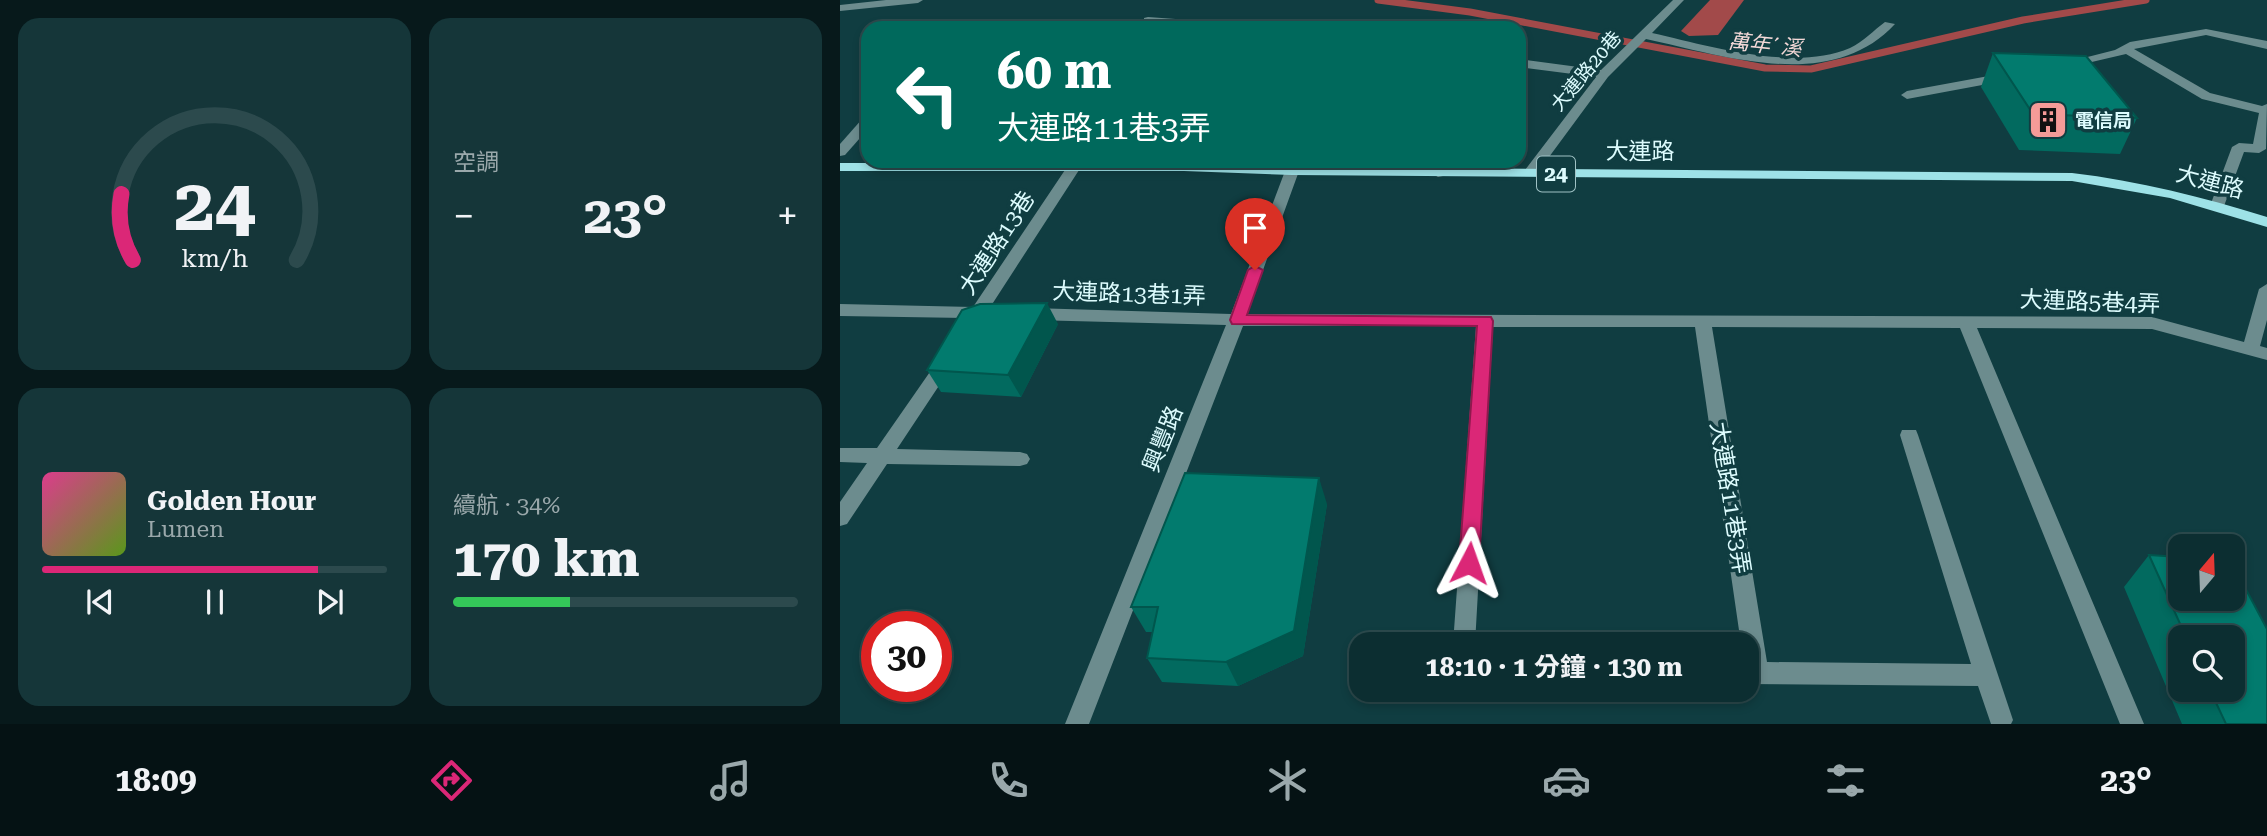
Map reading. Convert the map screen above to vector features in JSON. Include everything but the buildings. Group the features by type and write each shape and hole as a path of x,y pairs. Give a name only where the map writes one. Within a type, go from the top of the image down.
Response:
{"main road":[{"name":"大連路","path":"840,167 861,166"},
{"name":"大連路","path":"1247,168 1292,171 1402,168"},
{"name":"大連路","path":"1454,168 1530,173 2072,177 2116,182 2217,206 2267,222"}],"street":[{"path":"840,8 871,2 918,0"},
{"name":"大連路20巷","path":"1530,173 1604,74 1679,0"},
{"path":"1148,20 1162,21"},
{"path":"1638,39 1760,59 1810,61 1854,51 1889,24"},
{"path":"2052,67 2206,32 2267,45"},
{"path":"2126,49 2206,96 2267,110 2259,149 2239,147 2217,206"},
{"path":"1526,64 1604,74"},
{"path":"1907,95 2012,76"},
{"path":"840,152 861,129"},
{"name":"大連路13巷","path":"840,518 1073,168"},
{"name":"興豐路","path":"1077,724 1237,320 1292,171"},
{"path":"2259,352 2267,289"},
{"name":"大連路13巷1弄","path":"840,310 1237,320"},
{"path":"1237,320 1966,323 2132,724"},
{"path":"1465,632 1485,321"},
{"name":"大連路11巷3弄","path":"1703,323 1746,632"},
{"name":"大連路5巷4弄","path":"1966,323 2152,323 2259,352"},
{"path":"1909,435 2001,720"},
{"path":"840,455 1020,459"},
{"name":"大連路11巷3弄","path":"1759,673 1986,675"}],"shaded area":[{"path":"1710,0 1744,0 1718,35 1689,36 1681,31"}],"waterway":[{"name":"萬年ˊ溪","path":"1378,0 1517,21"},
{"name":"萬年ˊ溪","path":"1526,23 1765,68 1811,69 2023,20 2146,0"}],"place":[{"name":"電信局","path":"2048,120"}],"route":[{"path":"1255,270 1237,320 1485,321 1469,563"}]}
